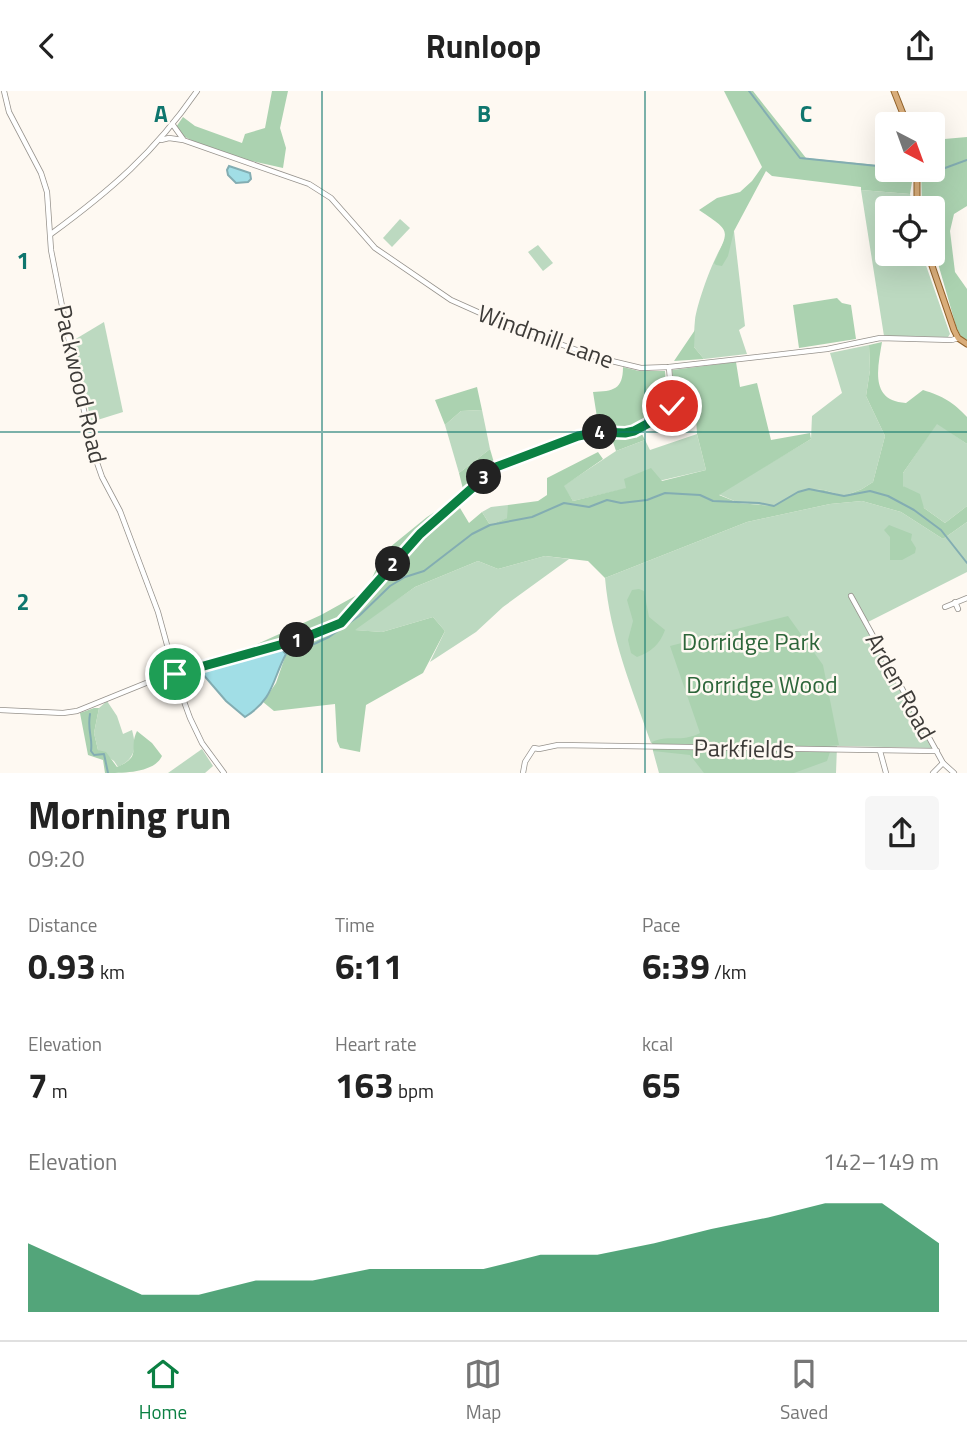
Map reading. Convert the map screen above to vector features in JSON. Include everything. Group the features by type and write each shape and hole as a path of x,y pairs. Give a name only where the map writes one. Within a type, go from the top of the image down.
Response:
{"main road":[{"path":"894,91 902,112"},
{"path":"932,266 958,338 967,344"}],"street":[{"name":"Packwood Road","path":"4,91 17,129 41,173 47,192 50,235 74,367 94,454 102,477 120,511 153,600 182,696 202,743 224,773"},
{"path":"50,235 118,182 161,140 197,91"},
{"path":"173,125 183,140"},
{"name":"Windmill Lane","path":"161,140 183,140 309,184 331,198 375,248 451,300 507,325 599,358 640,368 669,367 828,349 880,338 958,338"},
{"path":"50,223 60,227"},
{"path":"0,709 63,713 77,711 175,674 301,639 341,623 420,534 496,467 578,436 599,432 634,431 666,414 672,404 669,367"},
{"name":"Arden Road","path":"851,596 943,764 954,773"},
{"path":"945,607 967,598"},
{"path":"956,602 958,609"},
{"name":"Parkfields","path":"523,773 525,762 534,748 557,745 937,751"},
{"path":"880,751 887,773"},
{"path":"933,773 943,764"}],"green space":[{"path":"272,91 288,91 280,128 286,148 283,168 247,160 193,141 183,136 176,127 183,117 195,126 242,143 245,134 265,128"},
{"path":"724,91 753,91 806,158 875,165 875,182 912,182 910,194 861,190 861,187 772,176 766,171 734,231 728,256 722,266 716,265 714,263 725,237 724,232 722,227 699,210 717,198 740,192 762,167"},
{"path":"967,137 967,206 954,214 950,231 955,272 967,289 967,340 961,337 956,326 939,266 945,266 945,196 922,196 921,182 945,182 945,139"},
{"path":"861,190 910,194 875,196 875,266 926,266 950,334 948,337 884,336"},
{"path":"400,219 410,228 392,247 383,238"},
{"path":"734,231 745,326 739,330 747,354 704,359 694,347 697,311 716,258 728,236"},
{"path":"538,245 553,263 543,271 528,252"},
{"path":"837,298 842,303 851,305 856,339 799,348 793,305"},
{"path":"104,322 123,412 91,422 74,340"},
{"path":"695,330 694,347 704,359 674,361"},
{"path":"882,342 878,372 881,389 886,396 906,403 923,390 947,400 967,417 967,444 937,424 903,473 903,486 920,494 924,508 945,523 967,506 967,522 943,539 901,512 862,501 830,504 747,522 605,578 588,561 545,556 498,569 478,561 415,587 355,630 382,632 433,617 445,631 423,673 366,705 360,752 340,748 337,741 335,704 274,711 263,702 276,683 286,654 280,648 339,627 421,535 457,503 469,523 482,512 490,525 507,518 508,505 538,501 547,495 547,478 598,452 603,459 564,486 573,501 626,488 624,479 651,468 662,481 706,470 697,434 696,417 687,414 683,405 675,404 672,370 736,362 740,387 757,383 771,440 810,433 811,439 719,495 739,503 774,506 798,492 809,489 844,496 862,489 873,482 885,436 866,396 870,370 869,345"},
{"path":"869,345 870,370 866,396 885,436 873,482 844,496 809,489 798,492 774,506 739,503 718,494 811,439 812,416 842,393 830,353"},
{"path":"623,367 639,371 665,371 668,408 654,420 636,427 599,430 593,392 616,388 623,375"},
{"path":"477,387 482,410 461,411 445,425 435,400"},
{"path":"482,410 490,449 459,473 445,425 461,411"},
{"path":"937,423 967,444 967,506 945,523 924,508 903,486 903,473"},
{"path":"640,430 645,440 616,451 613,442 607,440 606,434"},
{"path":"697,434 706,470 573,501 563,486 616,451 645,440 650,450"},
{"path":"490,449 495,466 463,489 459,473"},
{"path":"455,499 419,532 367,589 384,552 427,517"},
{"name":"Dorridge Park","path":"862,501 901,512 943,539 967,522 967,572 864,624 932,748 837,746 836,773 659,773 653,751 709,746 651,743 617,641 605,578 747,522 830,504"},
{"path":"508,505 508,518 490,525 482,512 491,507"},
{"path":"889,525 912,534 915,553 902,560 890,560 890,537 884,530"},
{"path":"545,556 569,559 503,607 476,632 430,662 445,631 433,617 382,632 353,630 415,587 478,561 498,569"},
{"path":"366,590 339,621 302,637 235,654 321,615"},
{"path":"632,590 644,591 649,617 665,630 654,647 637,657 631,653 628,640 633,621 627,600"},
{"name":"Dorridge Wood","path":"788,616 823,665 839,745 817,747 709,744 711,750 830,752 827,761 794,773 704,773 690,755 653,751 652,742 700,733 670,646"},
{"path":"107,701 117,716 123,734 132,730 134,736 131,757 118,767 98,750 94,733 99,708"},
{"path":"99,708 94,733 98,750 106,752 117,767 132,756 137,731 152,743 162,756 158,762 138,771 105,773 103,760 88,755 80,713"},
{"path":"202,749 213,766 205,773 168,773"}],"water":[{"path":"229,166 250,173 251,179 248,182 236,183 228,175"},
{"path":"280,648 286,654 267,696 245,717 226,701 201,672"}],"waterway":[{"path":"749,91 800,158 875,166"},
{"path":"945,168 967,160"},
{"path":"284,652 297,652 329,637 359,616 390,586 405,577 424,571 472,534 490,525 532,517 564,503 589,507 607,500 621,503 647,500 665,493 700,495 713,501 774,506 798,492 809,489 844,496 870,491 888,496 914,510 941,530 967,563"},
{"path":"90,714 91,751 94,755 104,754 108,773"}],"route":[{"path":"175,674 301,639 341,623 420,534 496,467 578,436 599,432 634,431 666,414 672,406"}]}
